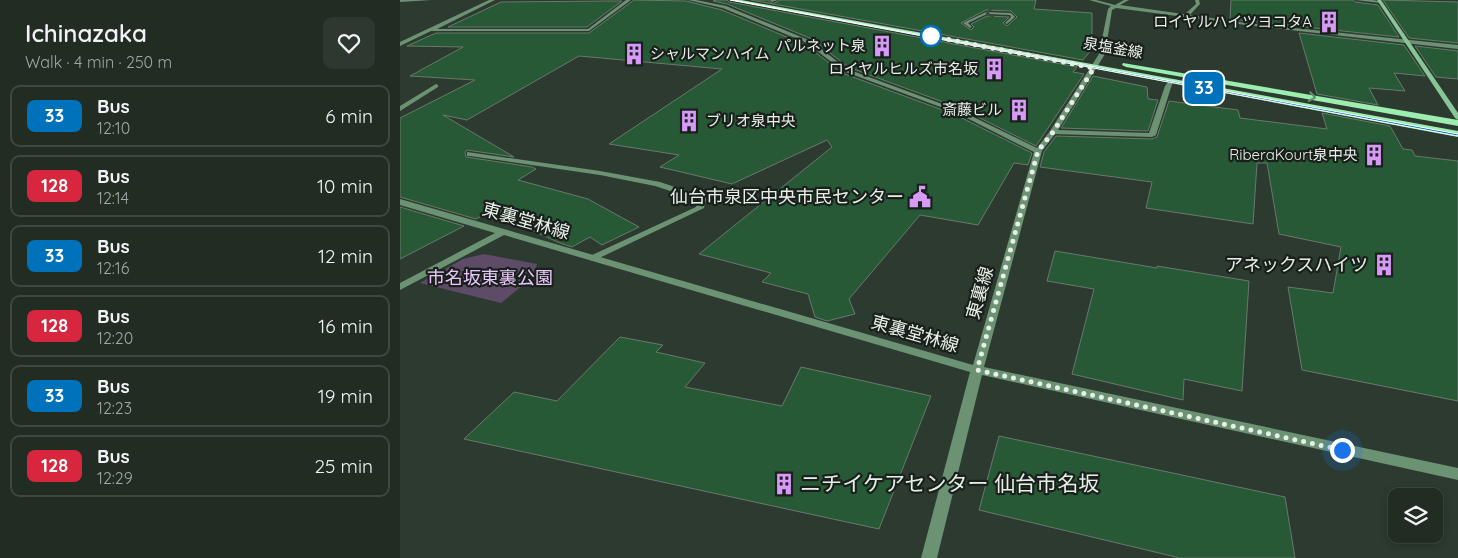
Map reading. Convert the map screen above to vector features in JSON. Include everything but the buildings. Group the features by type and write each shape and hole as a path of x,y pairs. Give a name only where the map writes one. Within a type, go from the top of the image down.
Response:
{"main road":[{"path":"732,0 1098,60 1171,82 1458,134"},
{"name":"泉塩釜線","path":"771,0 1458,123"}],"street":[{"path":"400,1 430,0"},
{"path":"400,44 493,0"},
{"path":"432,30 589,30 629,0"},
{"path":"690,0 724,6 810,42 845,70 958,112 1038,151"},
{"path":"703,2 711,0"},
{"path":"1091,0 1115,6 1186,16 1458,47"},
{"path":"1098,60 1110,10 1127,0"},
{"path":"1186,16 1198,4 1197,0"},
{"path":"1357,0 1380,1 1458,118"},
{"path":"970,27 965,24 986,13 1011,14 1013,17 1007,23"},
{"name":"東裏線","path":"929,558 977,370 1038,151 1053,132 1098,60"},
{"path":"1053,132 1152,135 1166,87 1171,82"},
{"path":"400,109 436,86"},
{"path":"470,154 600,172 657,184 702,199 700,208 593,258"},
{"name":"東裏堂林線","path":"400,202 977,370 1458,474"},
{"path":"400,287 503,232"}],"green space":[{"name":"市名坂東裏公園","path":"484,254 537,264 533,277 501,303 420,283 463,259"}],"bus line":[{"name":"33","path":"732,0 1458,134"}],"place":[{"name":"ロイヤルハイツヨコタA","path":"1329,22"},
{"name":"パルネット泉","path":"882,46"},
{"name":"シャルマンハイム","path":"634,54"},
{"name":"ロイヤルヒルズ市名坂","path":"994,69"},
{"name":"斎藤ビル","path":"1019,110"},
{"name":"ブリオ泉中央","path":"689,121"},
{"name":"RiberaKourt泉中央","path":"1374,155"},
{"name":"仙台市泉区中央市民センター","path":"920,197"},
{"name":"アネックスハイツ","path":"1384,265"},
{"name":"ニチイケアセンター 仙台市名坂","path":"784,484"}],"route":[{"path":"931,36 1094,68 1053,132 1038,151 977,370 1342,450"}]}
